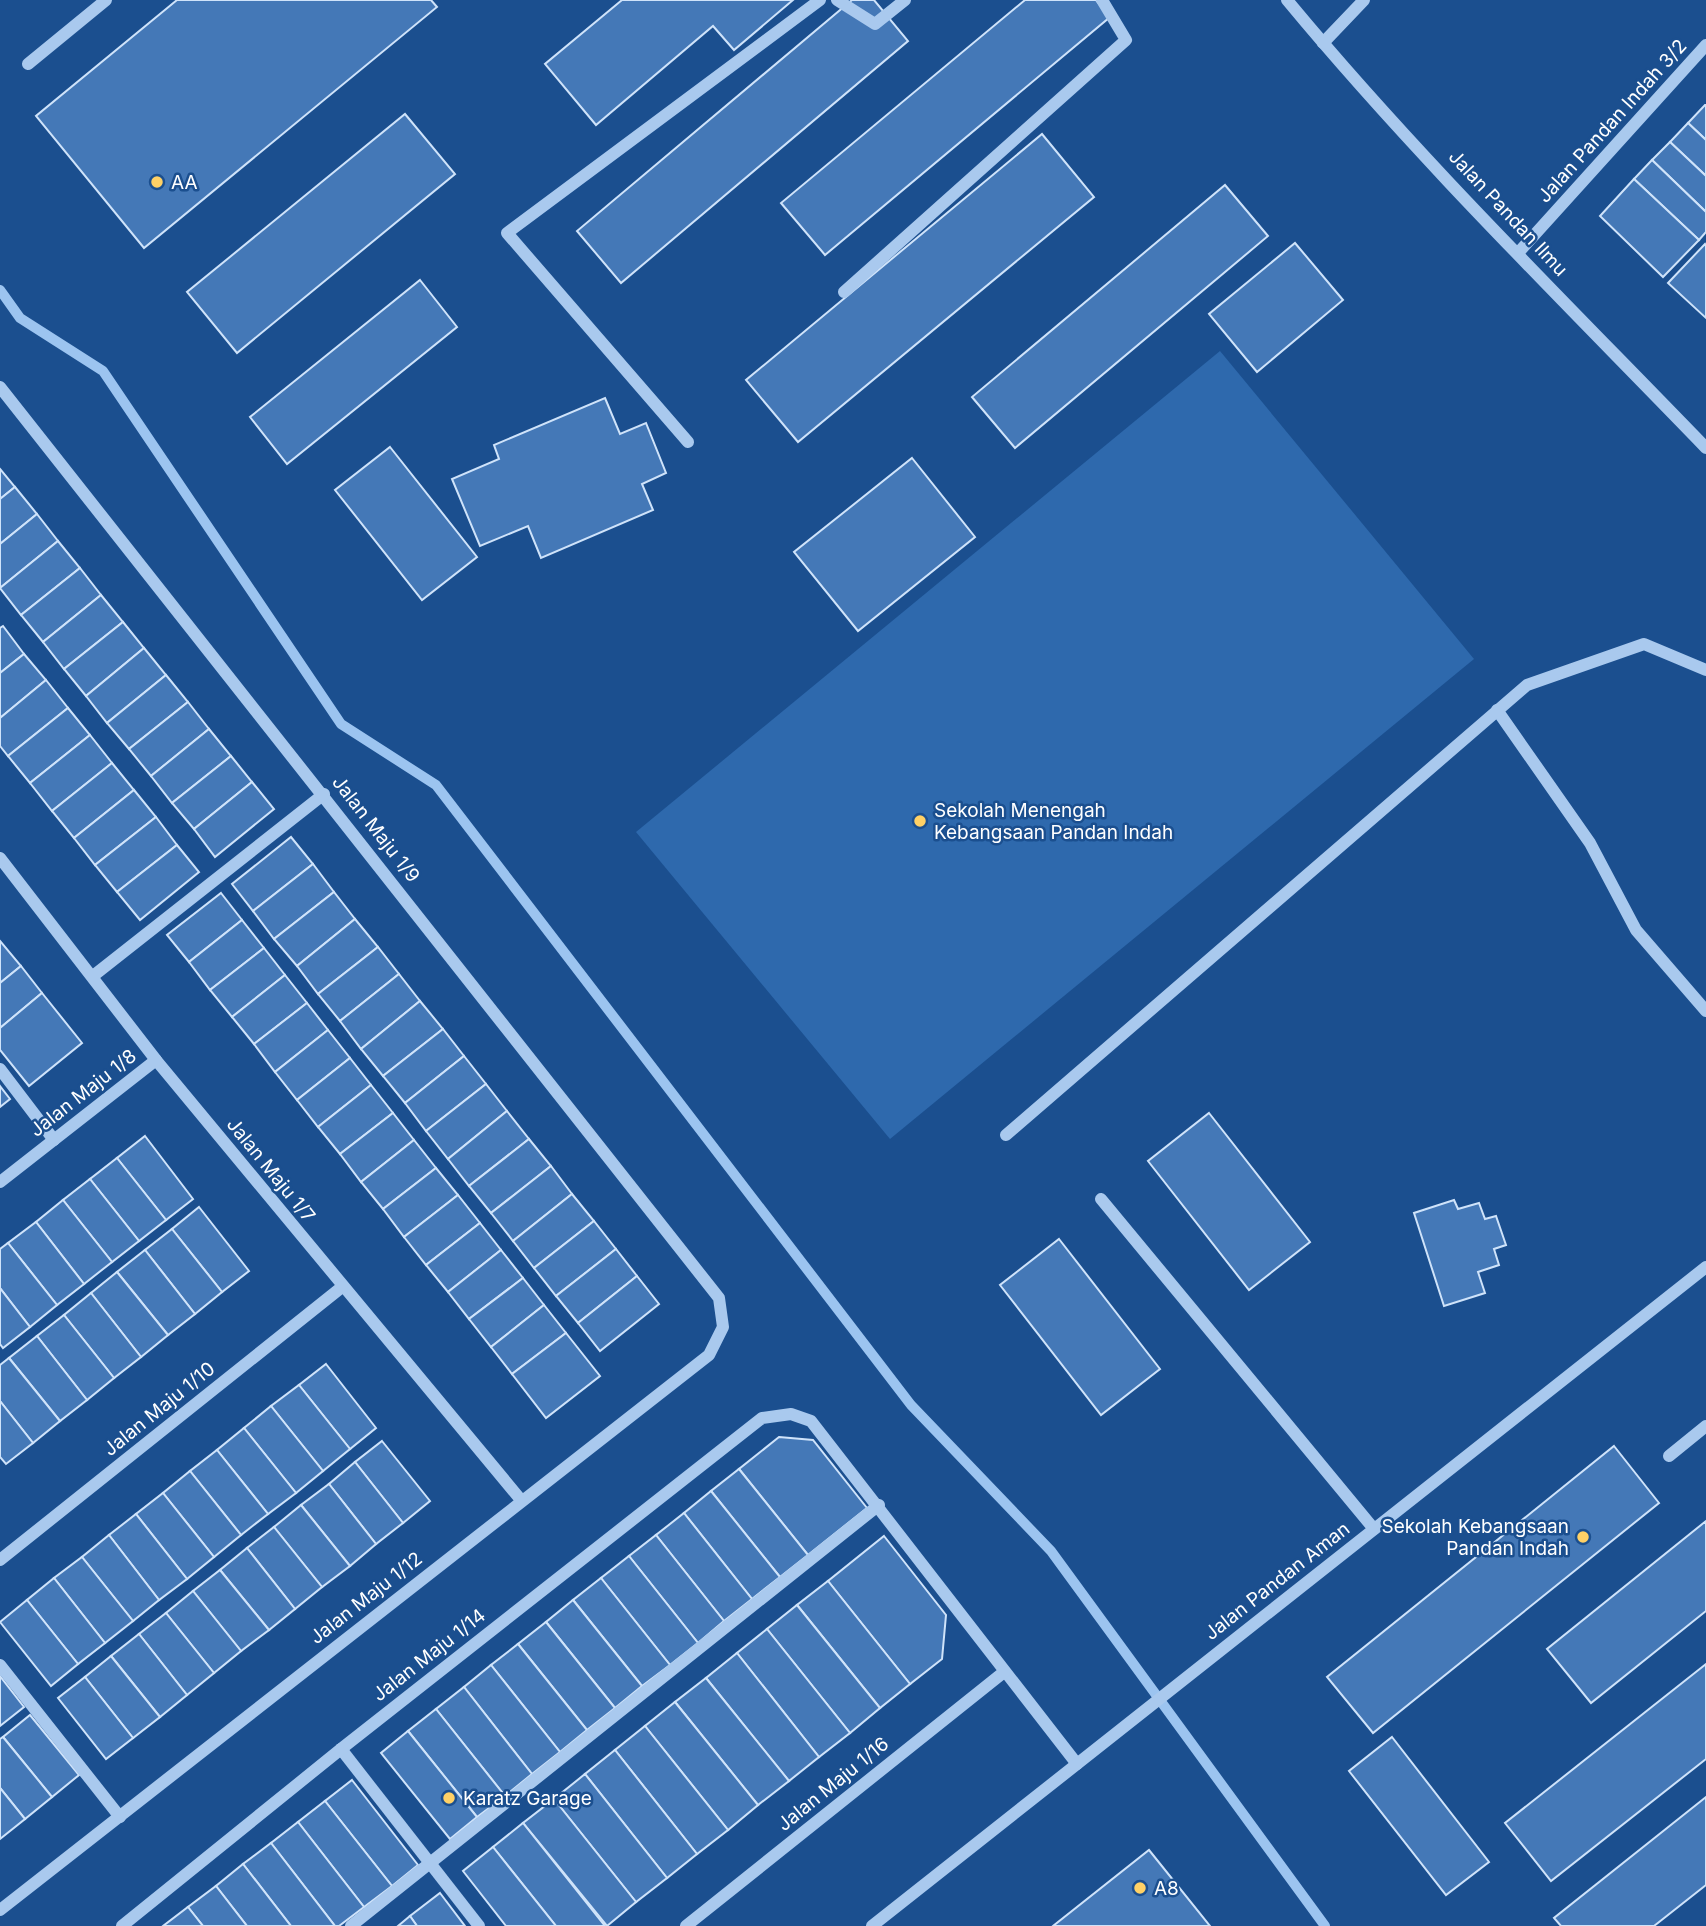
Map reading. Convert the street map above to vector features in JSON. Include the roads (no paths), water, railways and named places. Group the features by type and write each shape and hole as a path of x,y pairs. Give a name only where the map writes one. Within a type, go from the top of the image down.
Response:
{"street":[{"path":"28,64 106,0"},
{"path":"688,442 506,233 820,0"},
{"path":"837,0 875,24 905,0"},
{"path":"844,292 1126,40 1102,0"},
{"name":"Jalan Pandan Ilmu","path":"1287,0 1322,43 1518,253 1706,448"},
{"path":"1322,43 1364,0"},
{"name":"Jalan Pandan Indah 3/2","path":"1518,253 1706,45"},
{"name":"Jalan Maju 1/9","path":"0,387 324,794 719,1298"},
{"path":"1006,1135 1527,685 1644,644 1706,670"},
{"path":"1497,710 1590,844 1636,930 1706,1011"},
{"path":"93,975 324,794"},
{"name":"Jalan Maju 1/7","path":"0,858 156,1060 521,1500"},
{"name":"Jalan Maju 1/8","path":"0,1182 156,1060"},
{"path":"0,1069 54,1140"},
{"path":"1101,1199 1374,1529"},
{"name":"Jalan Pandan Aman","path":"872,1926 1706,1267"},
{"name":"Jalan Maju 1/10","path":"0,1560 342,1287"},
{"name":"Jalan Maju 1/12","path":"0,1910 709,1355 723,1327 719,1298"},
{"name":"Jalan Maju 1/14","path":"122,1926 341,1749 762,1418 791,1414 811,1421 879,1505"},
{"path":"1669,1456 1706,1426"},
{"path":"351,1926 879,1505 1004,1672 1077,1764"},
{"path":"0,1665 120,1817"},
{"name":"Jalan Maju 1/16","path":"686,1926 1004,1672"},
{"path":"341,1749 479,1926"}],"waterway":[{"path":"0,290 20,318 103,371 341,724 436,785 911,1405 1051,1551 1325,1926"}],"place":[{"name":"AA","path":"157,182"},
{"name":"Sekolah Menengah Kebangsaan Pandan Indah","path":"920,821"},
{"name":"Sekolah Kebangsaan Pandan Indah","path":"1583,1537"},
{"name":"Karatz Garage","path":"449,1798"},
{"name":"A8","path":"1140,1888"}]}
